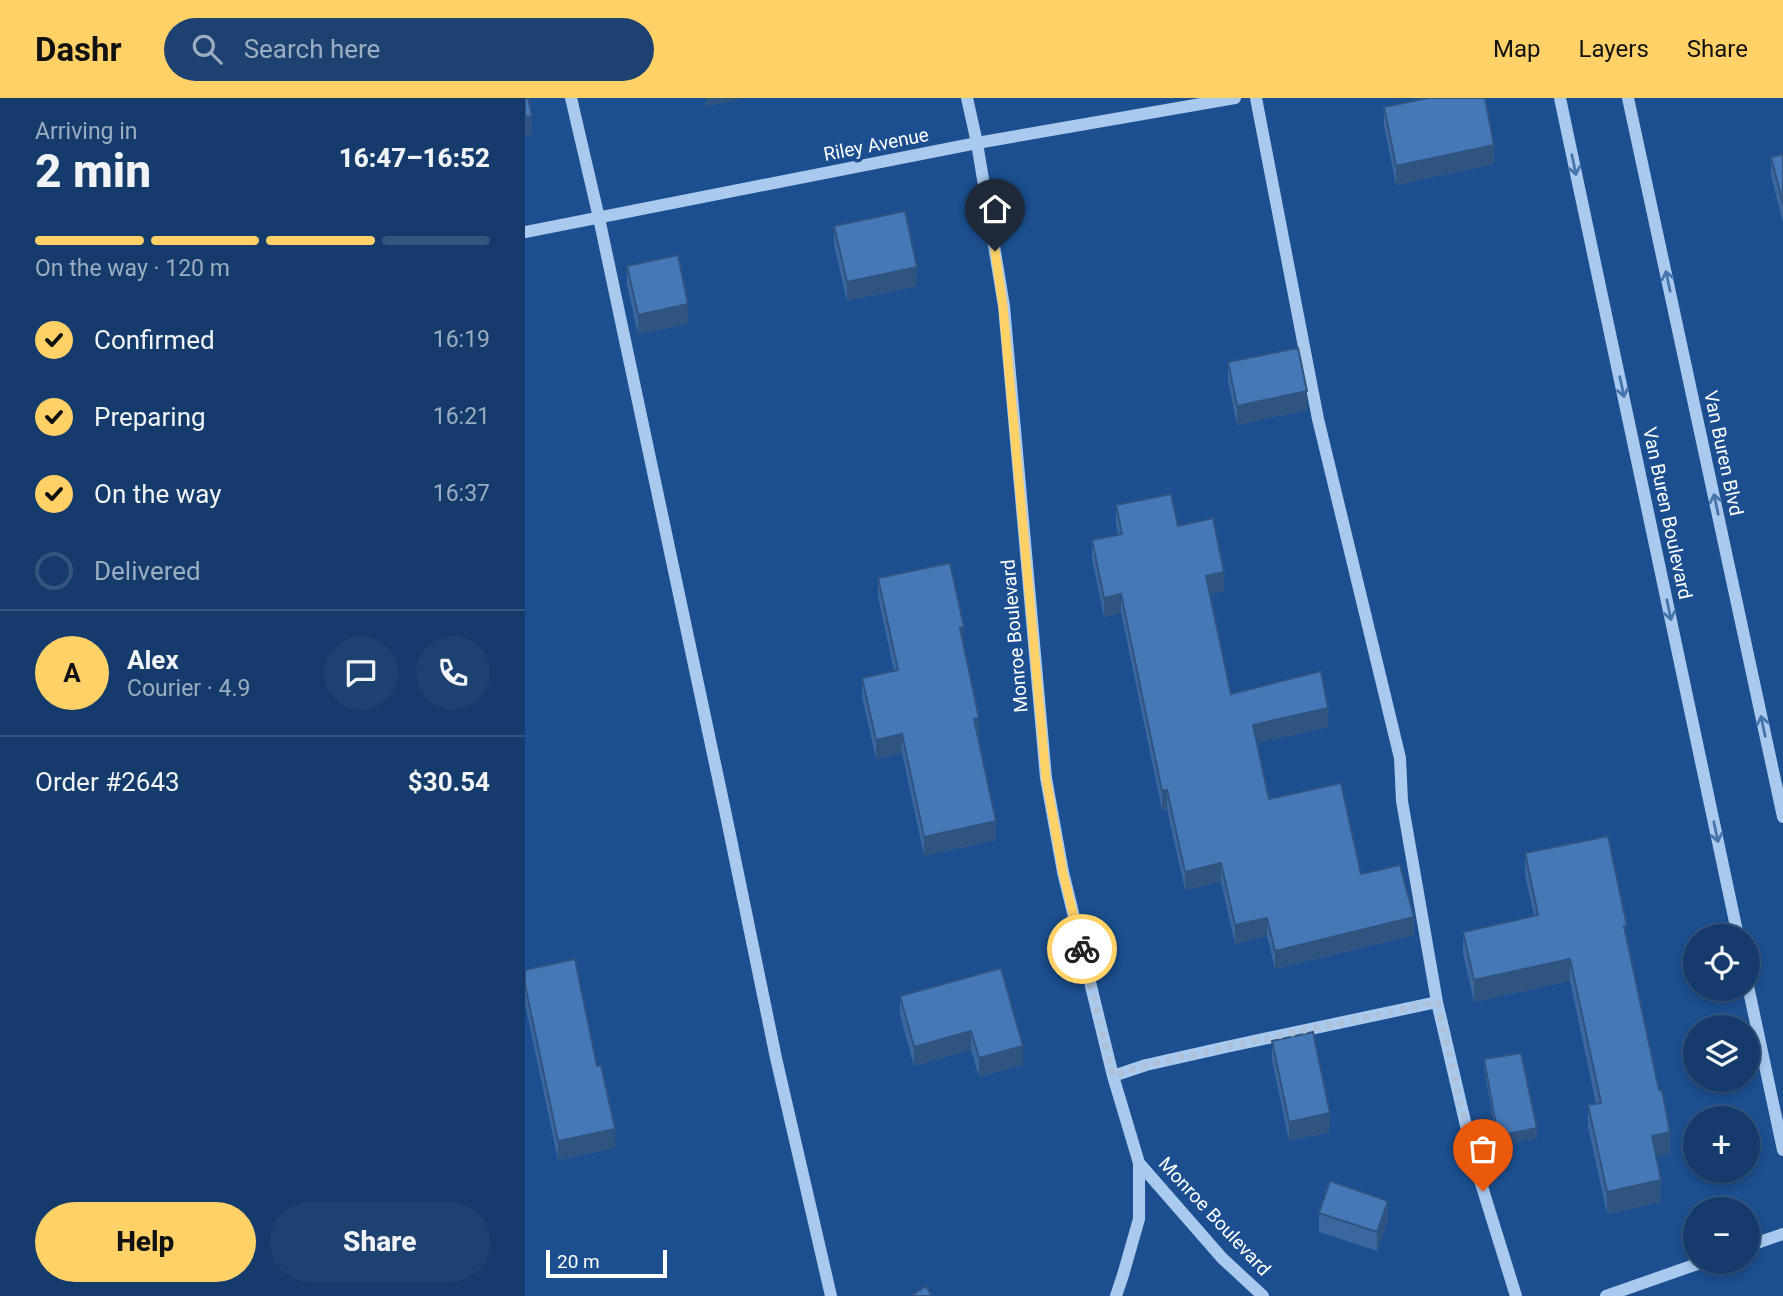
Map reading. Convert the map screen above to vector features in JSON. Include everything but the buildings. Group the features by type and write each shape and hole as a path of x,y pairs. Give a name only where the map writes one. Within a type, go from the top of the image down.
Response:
{"street":[{"path":"572,98 776,1058 831,1296"},
{"name":"Monroe Boulevard","path":"967,98 977,143 1003,306 1046,778 1063,873 1113,1076 1139,1163 1139,1220 1116,1296"},
{"name":"Riley Avenue","path":"525,232 977,143 1235,98"},
{"path":"1256,98 1318,419 1400,758 1402,800 1437,1002 1475,1164 1516,1296"},
{"name":"Van Buren Boulevard","path":"1560,98 1735,924"},
{"name":"Van Buren Blvd","path":"1628,98 1783,817"},
{"path":"1751,1001 1783,1150"},
{"path":"1113,1076 1146,1065 1437,1002"},
{"name":"Monroe Boulevard","path":"1139,1163 1222,1258 1263,1296"},
{"path":"1760,1242 1783,1234"},
{"path":"1606,1296 1683,1269"}],"way so far":[{"path":"1082,949 1113,1076 1146,1065 1437,1002 1483,1191"}],"route":[{"path":"995,251 1003,306 1046,778 1063,873 1082,949"}]}
